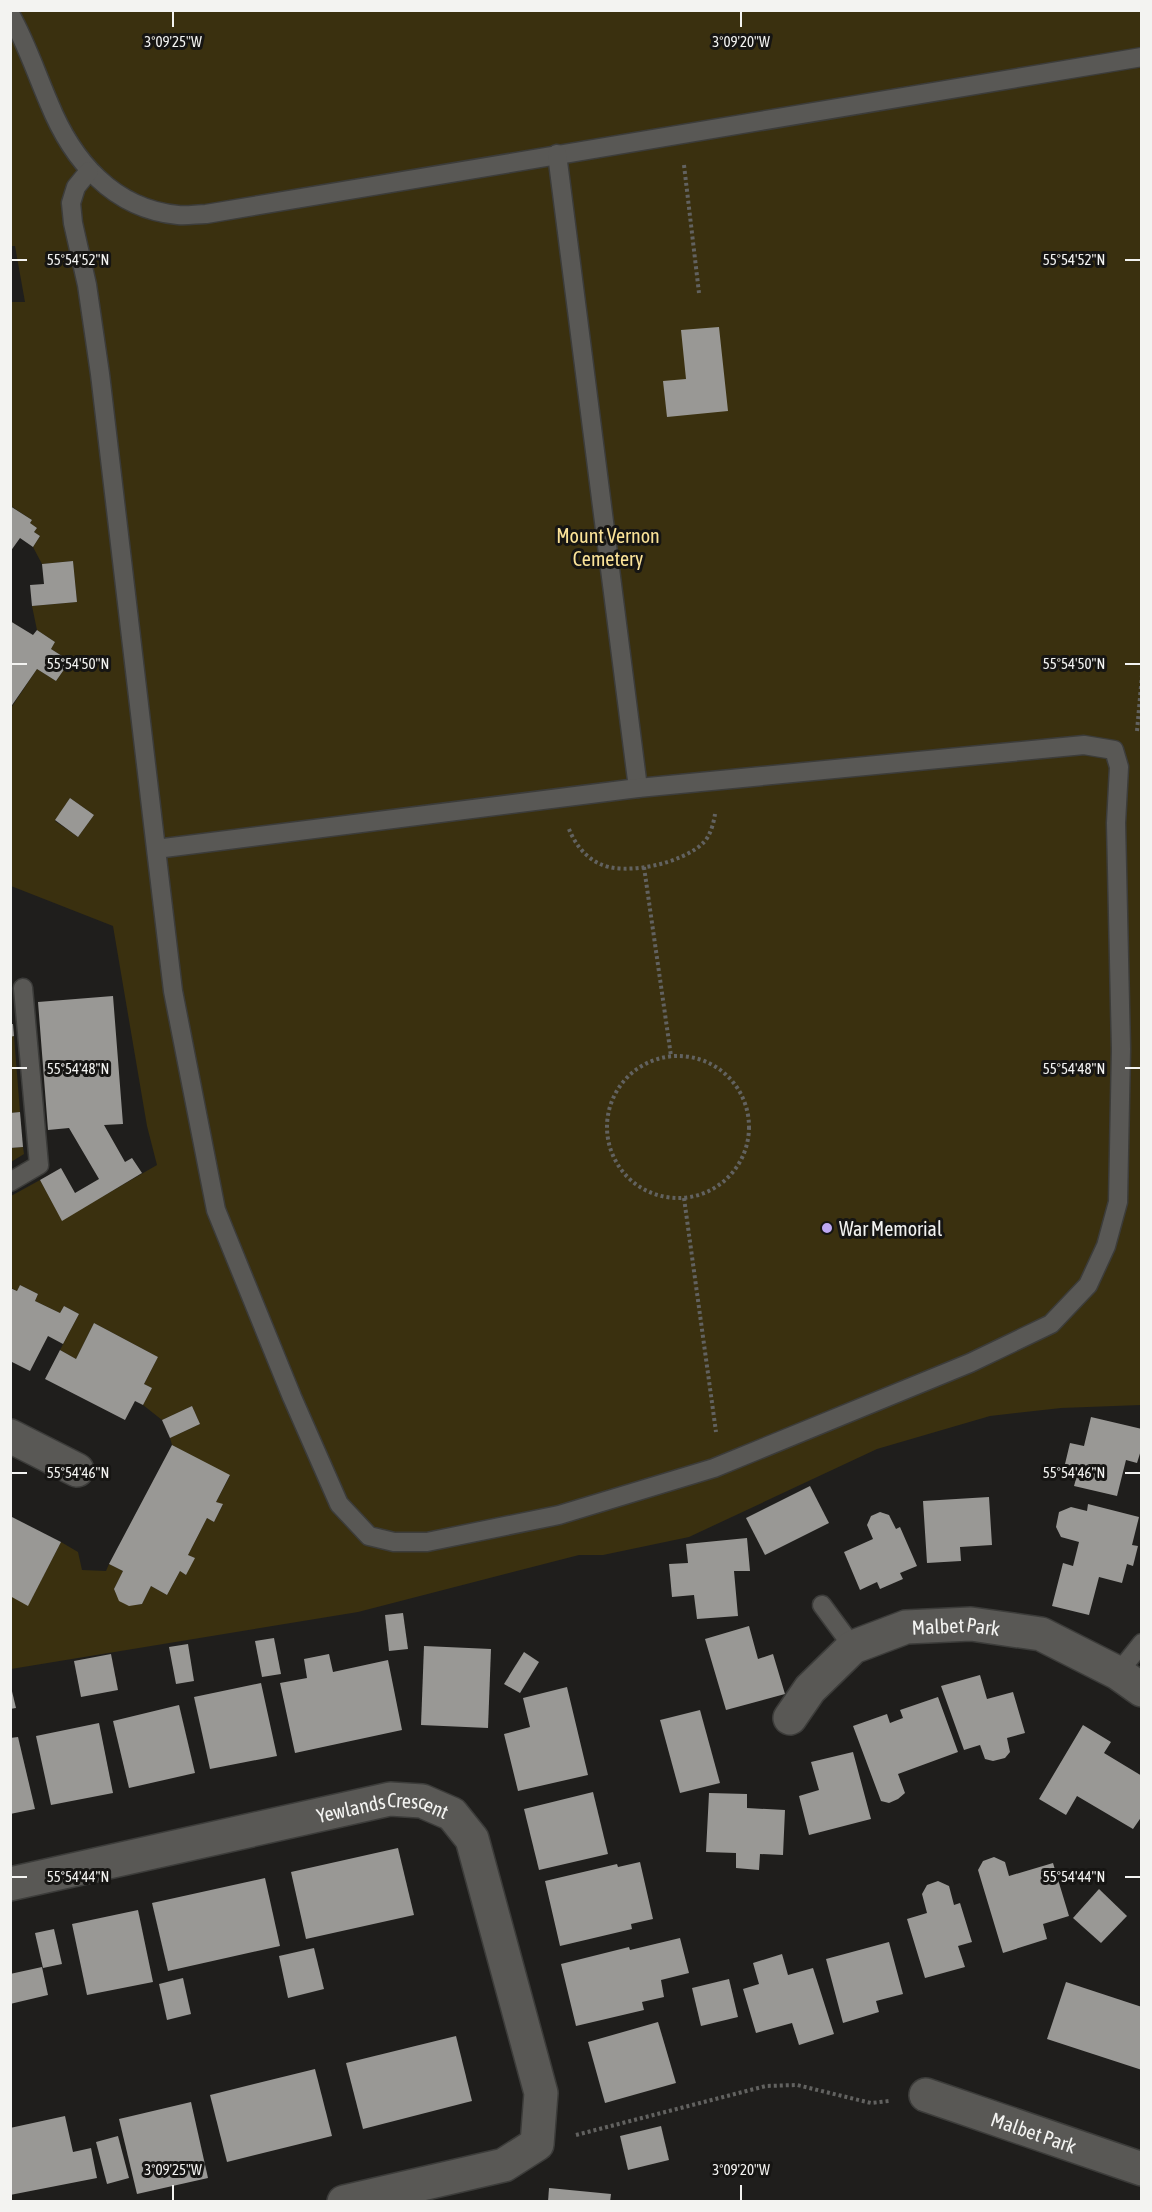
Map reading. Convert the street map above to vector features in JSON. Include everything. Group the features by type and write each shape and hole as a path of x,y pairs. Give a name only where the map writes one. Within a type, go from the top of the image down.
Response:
{"street":[{"path":"10,1436 77,1470"},
{"name":"Malbet Park","path":"790,1718 810,1689 853,1647 906,1627 972,1624 1041,1634 1130,1681"},
{"name":"Yewlands Crescent","path":"10,1884 390,1799 422,1802 452,1814 472,1839 541,2092 537,2144"},
{"name":"Malbet Park","path":"926,2096 1142,2169"},
{"path":"344,2202 504,2165 537,2144"}],"lane":[{"path":"10,14 33,62 49,105 74,152 89,171 116,194 142,207 178,215 206,214 1142,57"},
{"path":"557,154 638,788"},
{"path":"89,171 76,187 71,203 73,223 87,285 100,374 156,849 173,991 216,1210 292,1397 339,1504 369,1536 394,1542 427,1542 560,1515 720,1465 970,1363 1051,1324 1088,1285 1106,1246 1118,1202 1122,1049 1116,822 1119,767 1114,750 1084,745 714,780 557,797 156,849"},
{"path":"10,1182 39,1165 23,988"},
{"path":"822,1605 853,1647"},
{"path":"1130,1681 1142,1643"}],"path":[{"path":"680,133 699,293"},
{"path":"1114,750 1137,735 1142,675"},
{"path":"557,797 574,843 597,863 622,870 677,859 704,843 714,821 716,803 714,780"},
{"path":"644,867 671,1056"},
{"path":"671,1056 701,1060 723,1071 740,1093 747,1112 748,1136 742,1157 722,1183 708,1191 684,1198 661,1197 644,1190 624,1175 610,1150 606,1119 612,1100 625,1078 642,1065 671,1056"},
{"path":"684,1198 720,1465"},
{"path":"537,2144 648,2118 766,2086 796,2085 870,2103 926,2096"}],"green space":[{"name":"Mount Vernon Cemetery","path":"11,11 1141,11 1141,1405 1061,1408 990,1416 877,1449 689,1537 603,1555 579,1555 358,1612 11,1669 11,1596 28,1605 61,1542 78,1552 82,1570 106,1571 109,1564 123,1571 114,1589 124,1603 142,1604 151,1586 167,1595 180,1571 186,1575 194,1558 188,1555 207,1518 214,1522 223,1505 216,1502 230,1476 172,1445 170,1438 200,1424 192,1406 162,1420 143,1405 152,1388 144,1384 158,1357 94,1323 76,1359 60,1350 79,1314 64,1306 60,1313 35,1301 38,1294 20,1285 17,1291 11,1288 11,1196 40,1180 62,1220 157,1165 147,1126 113,926 11,886 11,708 37,669 56,681 70,661 51,649 55,642 37,630 32,606 77,602 73,561 42,564 33,547 40,536 34,532 37,528 30,523 32,520 11,506 11,302 25,302 15,246 11,246","holes":["70,798 94,815 78,837 55,821"]},
{"path":"14,1036 20,1112 11,1113 10,1037"},
{"path":"23,1147 24,1154 11,1162 11,1148"}],"building":[{"path":"719,327 728,411 667,417 663,381 686,379 681,330"},
{"path":"10,506 32,520 30,523 37,528 34,532 40,536 33,547 20,538 10,552"},
{"path":"73,561 77,602 32,606 30,585 44,584 42,564"},
{"path":"10,621 33,635 37,630 55,642 51,649 70,661 56,681 37,669 10,708"},
{"path":"70,798 94,815 78,837 55,820"},
{"path":"113,996 123,1124 104,1125 125,1162 132,1158 142,1173 62,1221 40,1180 61,1168 75,1193 99,1179 69,1128 48,1130 38,1002"},
{"path":"10,1024 13,1024 14,1036 10,1037"},
{"path":"20,1112 23,1147 10,1148 10,1113"},
{"path":"20,1285 38,1294 35,1301 60,1313 64,1306 79,1314 63,1344 48,1336 30,1371 10,1361 10,1288 17,1291"},
{"path":"94,1323 158,1357 144,1384 152,1388 143,1405 135,1401 125,1420 45,1379 60,1350 76,1359"},
{"path":"192,1406 200,1424 170,1438 162,1420"},
{"path":"1091,1417 1142,1429 1142,1447 1137,1463 1126,1460 1117,1496 1074,1486 1079,1468 1065,1464 1070,1443 1084,1446"},
{"path":"172,1445 230,1475 216,1502 223,1504 214,1522 207,1518 188,1555 195,1558 186,1575 180,1571 167,1595 151,1586 142,1604 129,1606 119,1601 114,1589 123,1571 109,1564"},
{"path":"810,1486 829,1523 765,1555 746,1518"},
{"path":"989,1497 992,1545 960,1547 961,1561 927,1563 923,1501"},
{"path":"1088,1504 1139,1517 1132,1545 1138,1546 1133,1566 1127,1564 1122,1583 1099,1577 1089,1615 1052,1606 1063,1563 1073,1566 1079,1542 1061,1537 1056,1527 1059,1512 1071,1507 1087,1511"},
{"path":"880,1512 889,1515 896,1529 900,1527 917,1566 900,1573 903,1579 880,1589 877,1582 860,1590 844,1552 873,1539 867,1525 871,1516"},
{"path":"10,1516 61,1542 28,1606 10,1596"},
{"path":"747,1538 750,1571 734,1571 738,1616 697,1619 694,1595 672,1597 669,1564 688,1563 686,1544"},
{"path":"403,1613 408,1649 389,1651 385,1615"},
{"path":"749,1626 758,1659 773,1654 785,1694 726,1710 705,1639"},
{"path":"274,1638 281,1674 262,1677 255,1641"},
{"path":"188,1644 194,1681 176,1684 169,1647"},
{"path":"424,1646 491,1649 488,1728 421,1725"},
{"path":"524,1652 539,1662 520,1693 504,1684"},
{"path":"111,1654 118,1690 81,1697 74,1661"},
{"path":"329,1654 333,1672 388,1660 402,1730 295,1753 280,1683 307,1678 304,1659"},
{"path":"980,1675 987,1699 1013,1692 1025,1733 1007,1738 1010,1752 1005,1758 993,1761 985,1759 980,1745 964,1750 941,1686"},
{"path":"10,1683 16,1708 10,1709"},
{"path":"261,1683 277,1756 210,1769 194,1697"},
{"path":"567,1687 588,1775 518,1791 504,1734 530,1727 523,1698"},
{"path":"938,1697 958,1752 898,1774 905,1793 889,1803 881,1801 853,1726 887,1714 890,1723 903,1718 900,1710"},
{"path":"179,1705 195,1773 129,1788 113,1721"},
{"path":"700,1710 720,1783 680,1793 660,1720"},
{"path":"99,1723 113,1793 51,1805 36,1736"},
{"path":"1083,1725 1111,1742 1104,1753 1142,1776 1142,1816 1133,1829 1077,1796 1066,1815 1039,1799"},
{"path":"18,1737 35,1809 10,1814 10,1738"},
{"path":"853,1752 871,1819 809,1835 799,1796 819,1790 811,1762"},
{"path":"593,1792 608,1854 539,1870 524,1809"},
{"path":"709,1793 747,1794 747,1808 785,1810 783,1855 760,1854 759,1870 736,1868 736,1853 706,1852"},
{"path":"398,1848 414,1915 306,1939 291,1872"},
{"path":"994,1857 1005,1862 1009,1876 1053,1863 1069,1916 1043,1924 1047,1939 1003,1953 978,1870 983,1861"},
{"path":"640,1862 653,1919 631,1924 632,1929 560,1946 545,1881 617,1864 618,1867"},
{"path":"265,1878 280,1946 168,1971 152,1903"},
{"path":"938,1881 949,1886 954,1905 960,1903 972,1942 958,1946 965,1967 925,1978 907,1919 927,1913 922,1894 927,1885"},
{"path":"1099,1889 1127,1916 1101,1943 1073,1918"},
{"path":"138,1910 153,1982 87,1995 72,1924"},
{"path":"54,1929 62,1964 43,1968 35,1933"},
{"path":"680,1938 689,1973 661,1980 664,1997 642,2002 644,2010 576,2026 561,1964 629,1947 630,1950"},
{"path":"889,1942 903,1994 876,2001 879,2012 843,2023 826,1959"},
{"path":"314,1948 324,1989 288,1998 279,1956"},
{"path":"782,1954 788,1975 813,1968 834,2034 799,2045 792,2023 756,2033 743,1989 759,1984 753,1963"},
{"path":"42,1967 48,1995 10,2004 10,1974"},
{"path":"183,1978 191,2014 167,2020 159,1984"},
{"path":"729,1979 738,2017 701,2026 692,1988"},
{"path":"1066,1982 1142,2007 1142,2070 1047,2039"},
{"path":"658,2022 676,2083 605,2103 588,2042"},
{"path":"456,2036 472,2101 363,2129 346,2063"},
{"path":"315,2069 332,2136 227,2162 210,2095"},
{"path":"191,2102 208,2178 137,2194 119,2119"},
{"path":"65,2116 73,2152 91,2148 97,2178 10,2195 10,2128"},
{"path":"661,2126 669,2160 628,2170 620,2136"},
{"path":"118,2136 129,2178 107,2184 96,2142"},
{"path":"549,2188 611,2194 610,2202 548,2202"}],"place":[{"name":"War Memorial","path":"827,1228"}]}
